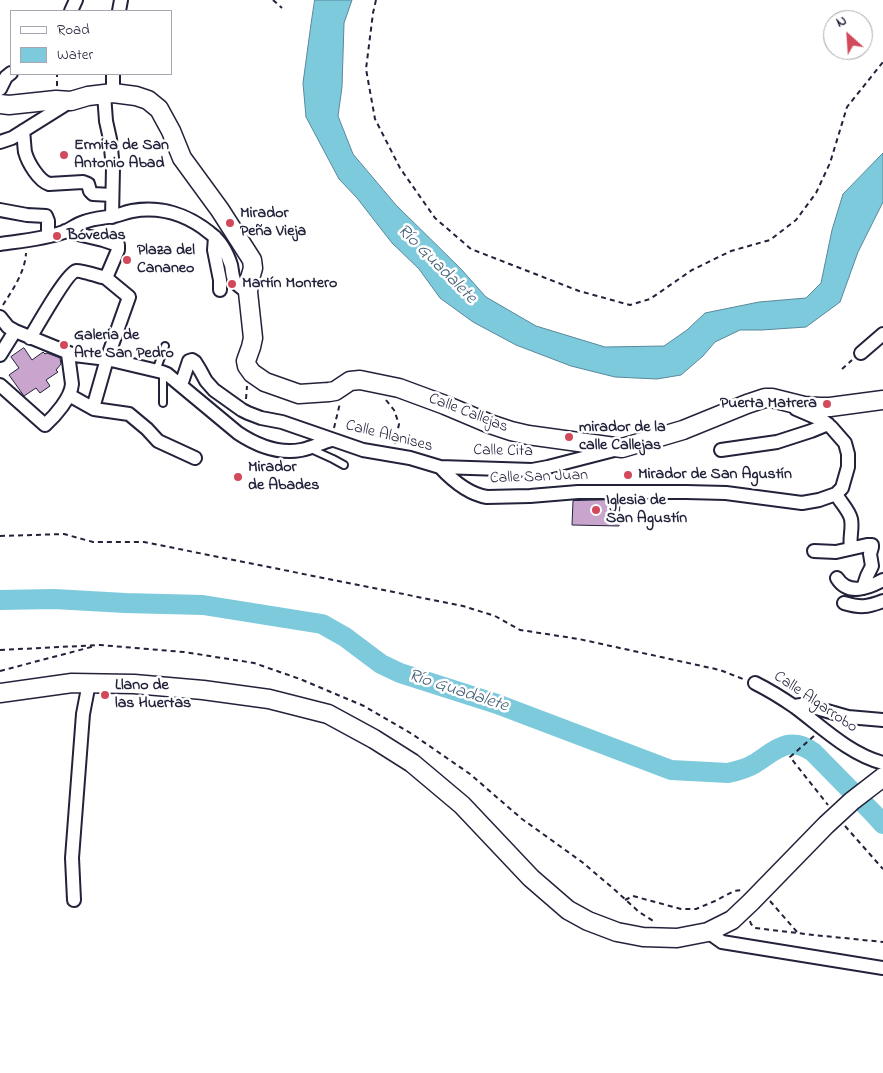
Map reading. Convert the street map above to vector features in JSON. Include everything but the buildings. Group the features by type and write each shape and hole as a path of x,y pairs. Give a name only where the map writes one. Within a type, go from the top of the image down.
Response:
{"street":[{"path":"0,89 6,77 10,74"},
{"path":"112,217 113,168 106,121 108,94 113,75"},
{"path":"0,142 12,138 71,101 81,97 128,94 142,97 152,103 159,110 171,131 182,158 223,214 250,257 253,268 248,292 253,334 252,347 246,361 248,369"},
{"path":"0,104 9,105 56,100 71,101"},
{"path":"23,131 26,154 35,172 45,183 83,182 88,184 93,194 112,195"},
{"path":"0,210 46,216 48,236"},
{"path":"0,244 65,232 90,220 136,211 166,211 193,221 215,237 225,250 234,279 248,292"},
{"path":"65,232 118,245 118,250 106,278"},
{"path":"215,237 214,250 220,277 220,290"},
{"path":"30,338 56,294 73,272 78,270 106,278 129,296 107,359 93,408"},
{"path":"0,317 14,331 68,354 107,359 160,372 173,378 238,433 263,446 280,450 294,450 331,440"},
{"path":"0,355 14,331"},
{"path":"861,353 883,334"},
{"path":"0,385 45,425 71,392 72,384 68,354"},
{"name":"Calle Alanises","path":"181,385 189,361 192,360 214,390 244,411 260,418 286,424 363,450 410,458 440,466"},
{"name":"Calle Callejas","path":"248,369 265,382 294,393 324,393 335,390 353,380 384,384 511,431 622,448 696,425 765,398 782,400 829,415 883,400"},
{"path":"69,395 93,408 129,414 158,441 195,458"},
{"path":"721,450 777,442 811,431 829,415 845,443 848,454 848,467 842,488 836,494 851,517 851,548"},
{"name":"Calle Cita","path":"440,466 532,470 622,448"},
{"name":"Calle San Juan","path":"440,466 461,486 480,496 487,497 578,492 726,493 802,503 836,494"},
{"path":"814,551 836,552 870,545 872,547 870,554 872,566 864,588"},
{"path":"837,578 841,583 854,588 864,588 883,580"},
{"path":"844,603 855,607 864,607 883,601"},
{"path":"0,693 72,683 134,684 203,690 269,699 328,714 374,739 412,763 462,805 531,878 568,910 588,921 617,932 643,937 677,938 708,932 732,920 753,902 833,818 866,788 883,777"},
{"name":"Calle Algarrobo","path":"755,683 794,706 860,754 883,763"},
{"path":"74,900 73,849 83,714 89,684"},
{"path":"794,706 806,705 848,717 883,720"},
{"path":"708,932 722,942 883,968"}],"lane":[{"path":"163,403 160,372 165,346"},
{"path":"307,448 344,465"}],"path":[{"path":"274,0 282,8"},
{"path":"376,0 366,69 375,119 400,168 435,218 471,249 579,291 630,305 650,299 692,270 731,251 770,240 796,220 816,194 830,163 847,108 883,62"},
{"path":"0,311 23,268 26,255 26,240"},
{"path":"244,411 248,369"},
{"path":"384,384 384,398 394,410 399,424 392,456"},
{"path":"331,440 341,399 335,390"},
{"path":"0,536 64,534 93,542 144,542 464,606 495,616 520,630 579,639 720,670 755,683"},
{"path":"0,671 100,645"},
{"path":"794,754 811,739"},
{"path":"625,900 633,896 680,909 696,908 734,891 753,902 771,901 798,933"},
{"path":"753,902 751,924 755,928 883,942"}],"water":[{"path":"315,0 352,0 344,23 342,87 338,116 353,154 396,205 461,269 486,297 536,326 605,347 664,346 687,330 705,313 759,302 806,298 821,283 832,230 843,194 883,153 883,202 858,252 840,302 806,327 740,330 715,342 703,356 681,375 657,379 615,377 571,366 516,345 473,322 440,298 419,269 392,243 357,198 339,179 306,117 303,83"}],"waterway":[{"name":"Río Guadalete","path":"0,600 54,599 203,605 322,624 345,637 381,664 400,673 497,704 671,770 728,773 751,766 782,747 789,745 804,747 813,752 883,824"}],"place":[{"name":"Ermita de San Antonio Abad","path":"64,155"},
{"name":"Mirador Peña Vieja","path":"230,223"},
{"name":"Bóvedas","path":"57,236"},
{"name":"Plaza del Cananeo","path":"127,260"},
{"name":"Martín Montero","path":"232,284"},
{"name":"Galeria de Arte San Pedro","path":"64,345"},
{"name":"Puerta Matrera","path":"827,404"},
{"name":"mirador de la calle Callejas","path":"569,437"},
{"name":"Mirador de San Agustín","path":"628,475"},
{"name":"Mirador de Abades","path":"238,477"},
{"name":"Iglesia de San Agustín","path":"596,510"},
{"name":"Llano de las Huertas","path":"105,695"}]}
